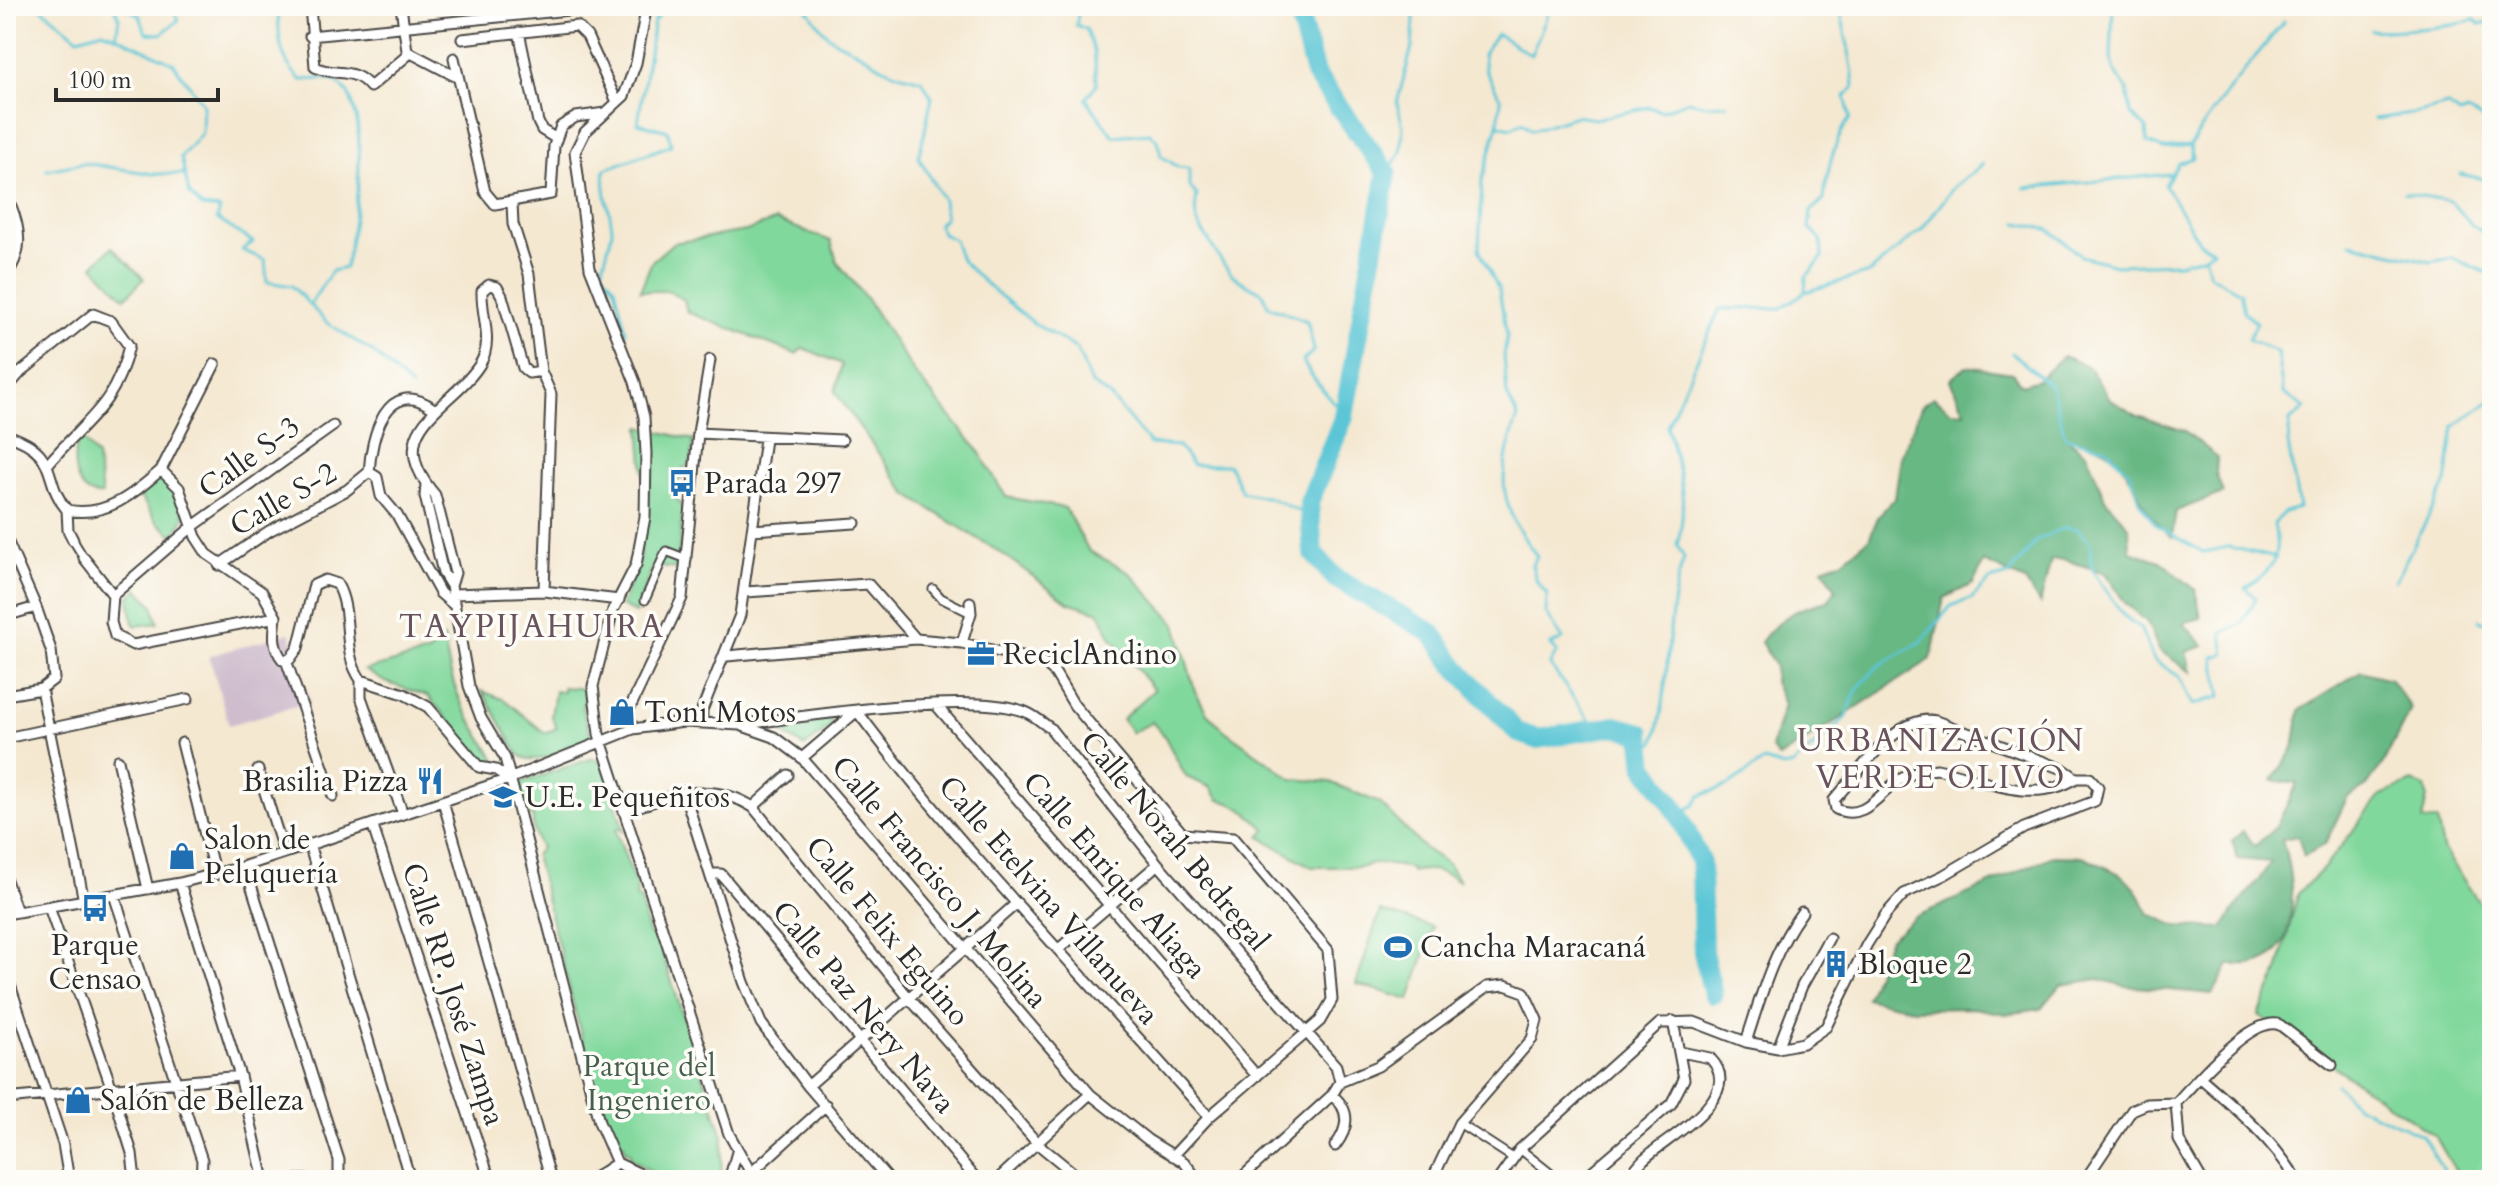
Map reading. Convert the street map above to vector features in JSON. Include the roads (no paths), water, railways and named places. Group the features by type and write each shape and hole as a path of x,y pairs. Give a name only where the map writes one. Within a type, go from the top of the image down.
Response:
{"street":[{"path":"310,6 310,36 315,67 324,72 352,72 370,87 409,54"},
{"path":"401,6 402,29 409,54 457,77"},
{"path":"310,36 611,6 649,8 636,63 624,96 585,132 575,152 590,268 635,382 644,417 645,517 636,565 619,600 593,686 603,745 624,811 737,1152 753,1176 826,1105"},
{"path":"462,39 581,29 617,102"},
{"path":"519,32 538,122 542,130 555,138"},
{"path":"454,58 485,192 495,204 551,194 555,138 561,126 569,120 605,113"},
{"path":"512,203 513,224 529,274 541,371 551,394 544,591"},
{"path":"6,275 18,251 20,239 11,206"},
{"path":"541,371 529,373 523,368 502,296 497,287 489,285 482,291 487,341 480,363 434,409 418,430 416,442 443,573 452,590 469,686 481,718 505,758 599,1122 617,1163 653,1180"},
{"path":"7,390 93,314 111,321 129,346 116,388 95,418 48,464"},
{"path":"633,729 628,712 682,598 698,433 710,360"},
{"path":"6,435 26,444 48,464 60,503 67,510 89,512 109,507 139,489 161,470 215,364"},
{"path":"434,409 414,400 397,403 387,411 372,435 369,472 377,477 381,496 397,515 440,593 455,606"},
{"name":"Calle S-3","path":"113,595 192,527 333,426"},
{"path":"698,433 765,439 842,440"},
{"path":"702,721 702,710 727,656 745,592 765,439"},
{"path":"161,470 179,488 192,527 207,554 262,592 276,617 273,636 280,657 286,660 333,796"},
{"name":"Calle S-2","path":"219,565 269,531 347,490 369,472"},
{"path":"67,510 68,530 73,540 113,595 111,622 115,636 133,645 276,617"},
{"path":"752,530 855,523"},
{"path":"6,538 51,650 54,677 52,684 41,689 6,695"},
{"path":"645,600 666,551 687,559"},
{"path":"286,660 298,648 314,585 319,581 332,581 341,590 352,663 361,680 361,697 403,814"},
{"path":"745,592 868,584 916,639"},
{"path":"933,589 950,604 971,613"},
{"path":"452,590 544,591 619,600"},
{"path":"962,643 971,613 970,602"},
{"path":"6,616 36,607"},
{"path":"727,656 916,639 962,643 1042,662 1055,673 1074,705 1183,834 1233,838 1328,950 1332,1000 1327,1013 1307,1033 1209,1117 1173,1156"},
{"path":"361,680 428,707 479,767 496,770 509,779"},
{"path":"41,689 84,901"},
{"path":"6,738 188,699"},
{"name":"Calle Norah Bedregal","path":"740,725 936,705 991,705 1026,711 1050,728 1158,864 1336,1066 1340,1082"},
{"name":"Calle Enrique Aliaga","path":"936,705 1257,1076"},
{"path":"802,758 857,711"},
{"name":"Calle Etelvina Villanueva","path":"857,711 893,759 1017,903 1209,1117"},
{"path":"1498,1180 1520,1149 1614,1066 1651,1027 1673,1021 1694,1022 1746,1042 1778,1048 1803,1043 1826,1027 1867,944 1886,914 1904,894 1981,855 2024,828 2095,801 2098,787 2090,778 2076,778 2065,785 2021,789 1937,769 1907,776 1873,805 1859,811 1836,809 1834,800 1896,732 1923,718 2063,769 2076,778"},
{"name":"Calle Francisco J. Molina","path":"6,914 215,875 509,779 603,745 633,729 702,721 740,725 774,737 802,758 1090,1094 1148,1140 1184,1162 1198,1180"},
{"path":"182,743 215,875"},
{"path":"118,760 148,889"},
{"path":"258,770 284,853"},
{"path":"753,807 788,775"},
{"name":"Calle Felix Eguino","path":"624,811 684,792 708,790 753,807 909,998 1039,1145 1082,1180"},
{"path":"684,792 761,1023 808,1086 889,1180"},
{"path":"443,801 551,1180"},
{"name":"Calle RP. José Zampa","path":"372,824 490,1180"},
{"path":"309,844 403,1179"},
{"path":"1060,948 1158,864"},
{"path":"245,866 339,1160 340,1180"},
{"name":"Calle Paz Nery Nava","path":"711,874 721,874 977,1180"},
{"path":"6,880 17,912"},
{"path":"180,883 240,1076 264,1180"},
{"path":"114,895 202,1160 201,1180"},
{"path":"808,1086 1017,903"},
{"path":"49,907 112,1089 132,1153 135,1180"},
{"path":"1746,1042 1768,974 1788,931 1802,912"},
{"path":"1778,1048 1802,986 1829,938"},
{"path":"6,973 63,1144 69,1180"},
{"path":"1239,1180 1332,1095 1340,1082 1378,1066 1487,987 1505,985 1524,992 1537,1020 1532,1039 1459,1123 1432,1180"},
{"path":"1582,1180 1671,1104 1684,1079 1673,1021"},
{"path":"2085,1180 2132,1110 2146,1104 2176,1103 2237,1041 2260,1025 2272,1021 2332,1065"},
{"path":"1626,1180 1644,1159 1672,1140 1709,1104 1720,1085 1718,1067 1710,1058 1681,1052"},
{"path":"6,1099 240,1076"},
{"path":"2202,1079 2254,1123 2276,1148 2297,1180"},
{"path":"997,1180 1039,1145 1090,1094"},
{"path":"1332,1095 1344,1107 1346,1120 1346,1128 1335,1146"},
{"path":"2176,1103 2179,1140 2202,1180"},
{"path":"1459,1123 1513,1158"},
{"path":"1520,1149 1559,1180"},
{"path":"729,1180 737,1152"},
{"path":"591,1180 617,1163"},
{"path":"296,1180 425,1180"}],"waterway":[{"path":"23,6 39,6 78,38 103,31 115,36"},
{"path":"114,6 119,18 116,36 173,63 203,104 202,133 181,157 189,193 202,207 220,209 217,219 253,242 242,250 265,260 267,282 292,286 327,323 373,352 411,387"},
{"path":"123,6 140,16 146,33 161,34 179,20 172,6"},
{"path":"278,6 281,46 287,63 301,80 325,79 338,83 349,96 359,142 356,200 345,268 332,271 311,303"},
{"path":"804,6 833,39 885,68 922,80 932,98 918,156 943,200 945,218 938,224 942,233 954,240 961,260 1035,324 1077,349 1091,384 1109,395 1150,444 1178,446 1193,465 1229,465 1242,492 1270,498 1310,516"},
{"path":"1077,6 1076,25 1086,29 1094,51 1097,83 1086,99 1113,136 1150,133 1158,141 1161,156 1178,167 1189,168 1189,186 1197,195 1195,210 1201,229 1230,272 1262,292 1268,306 1307,321 1314,350 1303,361 1344,416"},
{"path":"1297,6 1315,74 1387,173 1344,416 1309,503 1313,553 1335,578 1432,633 1454,665 1517,732 1537,739 1615,726 1641,733 1645,766 1678,813 1701,863 1703,952 1713,994"},
{"path":"1387,173 1401,152 1403,127 1397,103 1412,47 1415,6"},
{"path":"1551,6 1531,55 1497,34 1483,54 1485,70 1501,99 1498,125 1482,180 1479,249 1499,290 1507,336 1504,356 1507,395 1518,417 1504,473 1508,505 1514,521 1537,556 1532,565 1537,582 1547,594 1546,613 1563,639 1551,645 1557,652 1550,665 1595,728"},
{"path":"1805,292 1806,277 1822,258 1821,240 1809,228 1811,211 1824,200 1832,157 1850,118 1845,96 1854,88 1840,6"},
{"path":"1678,813 1693,806 1700,796 1729,785 1764,761 1784,767 1793,765 1846,717 1857,689 1878,666 1921,642 1951,606 1971,599 1990,580 2009,575 2037,540 2064,528 2078,529 2090,543 2091,567 2101,583 2123,615 2140,628 2154,660 2180,677 2193,705 2221,696 2214,657 2225,654 2222,633 2241,624 2256,598 2246,588 2263,575 2273,562 2277,546 2274,524 2284,512 2299,508 2288,444 2290,421 2305,408 2283,393 2277,352 2248,339 2257,323 2244,312 2240,292 2210,275 2204,256 2213,250 2199,242 2165,185 2178,164 2193,158 2190,146 2163,149 2147,142 2146,128 2131,114 2127,89 2115,72 2111,58 2113,6"},
{"path":"626,332 615,287 602,272 612,232 605,169 671,145 668,131 638,123 654,21 666,9"},
{"path":"2371,30 2425,28 2474,19 2480,24 2492,21"},
{"path":"2190,146 2223,98 2284,21"},
{"path":"1499,125 1512,128 1522,122 1532,130 1576,116 1595,119 1649,107 1661,111 1689,101 1705,105 1728,104"},
{"path":"2374,119 2420,113 2447,105 2460,114 2467,111 2492,124"},
{"path":"47,170 84,163 153,174 186,174"},
{"path":"1644,749 1654,743 1660,720 1673,604 1684,558 1677,545 1682,513 1681,484 1667,426 1720,309 1781,308 1805,292 1869,273 1922,229 1954,187 1983,164"},
{"path":"2025,188 2171,174"},
{"path":"2460,174 2492,181"},
{"path":"2404,193 2451,201 2472,225 2492,238"},
{"path":"2018,223 2050,230 2081,256 2116,265 2180,263 2202,257"},
{"path":"2351,243 2431,262 2452,258 2485,272 2492,271"},
{"path":"2012,353 2052,387 2065,437 2106,448 2129,472 2140,503 2157,526 2203,552 2229,547 2276,558"},
{"path":"2395,581 2446,483 2454,426 2492,400"},
{"path":"2479,620 2492,624"},
{"path":"2336,1084 2357,1106 2422,1135 2449,1180"}],"place":[{"name":"Parada 297","path":"682,483"},
{"name":"ReciclAndino","path":"981,654"},
{"name":"Toni Motos","path":"622,712"},
{"name":"Brasilia Pizza","path":"430,781"},
{"name":"U.E. Pequeñitos","path":"503,797"},
{"name":"Salon de Peluquería","path":"182,856"},
{"name":"Parque Censao","path":"95,908"},
{"name":"Cancha Maracaná","path":"1398,947"},
{"name":"Bloque 2","path":"1836,964"},
{"name":"Salón de Belleza","path":"78,1100"}],"district":[{"name":"TAYPIJAHUIRA","path":"532,626"},
{"name":"URBANIZACIÓN VERDE OLIVO","path":"1941,758"}],"park label":[{"name":"Parque del Ingeniero","path":"649,1083"}]}
